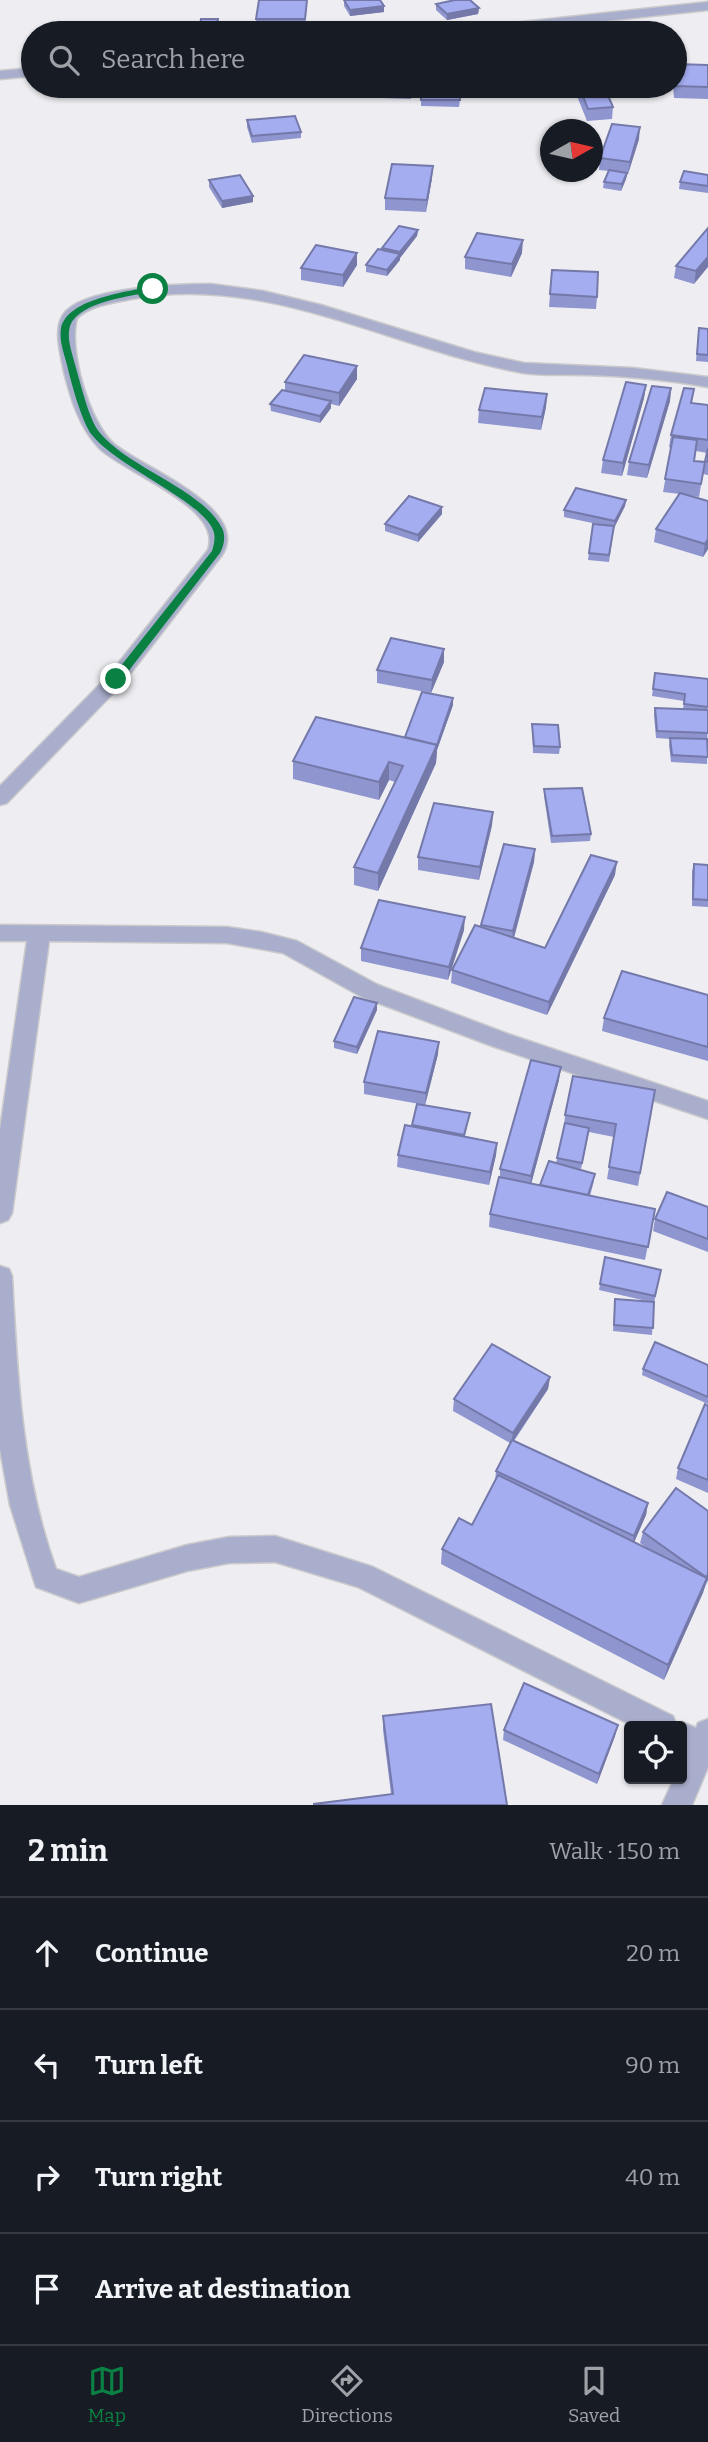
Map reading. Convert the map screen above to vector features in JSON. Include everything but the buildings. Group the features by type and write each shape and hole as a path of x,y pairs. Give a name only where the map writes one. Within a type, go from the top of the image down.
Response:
{"street":[{"path":"569,21 708,6"},
{"path":"0,75 21,73"},
{"path":"0,798 116,679 220,543 218,529 200,508 136,467 95,433 65,344 65,327 70,316 81,308 153,289 217,289 286,300 340,313 446,349 527,368 677,376 708,382"},
{"path":"0,933 227,935 261,940 289,947 383,996 500,1040 708,1110"},
{"path":"0,1213 39,933"},
{"path":"0,1276 10,1427 27,1529 46,1578 59,1585 79,1590 187,1558 229,1550 275,1549 363,1576 653,1721"},
{"path":"677,1805 697,1738"}],"route":[{"path":"116,679 220,543 218,529 200,508 136,467 95,433 65,344 65,327 70,316 81,308 153,289"}]}
